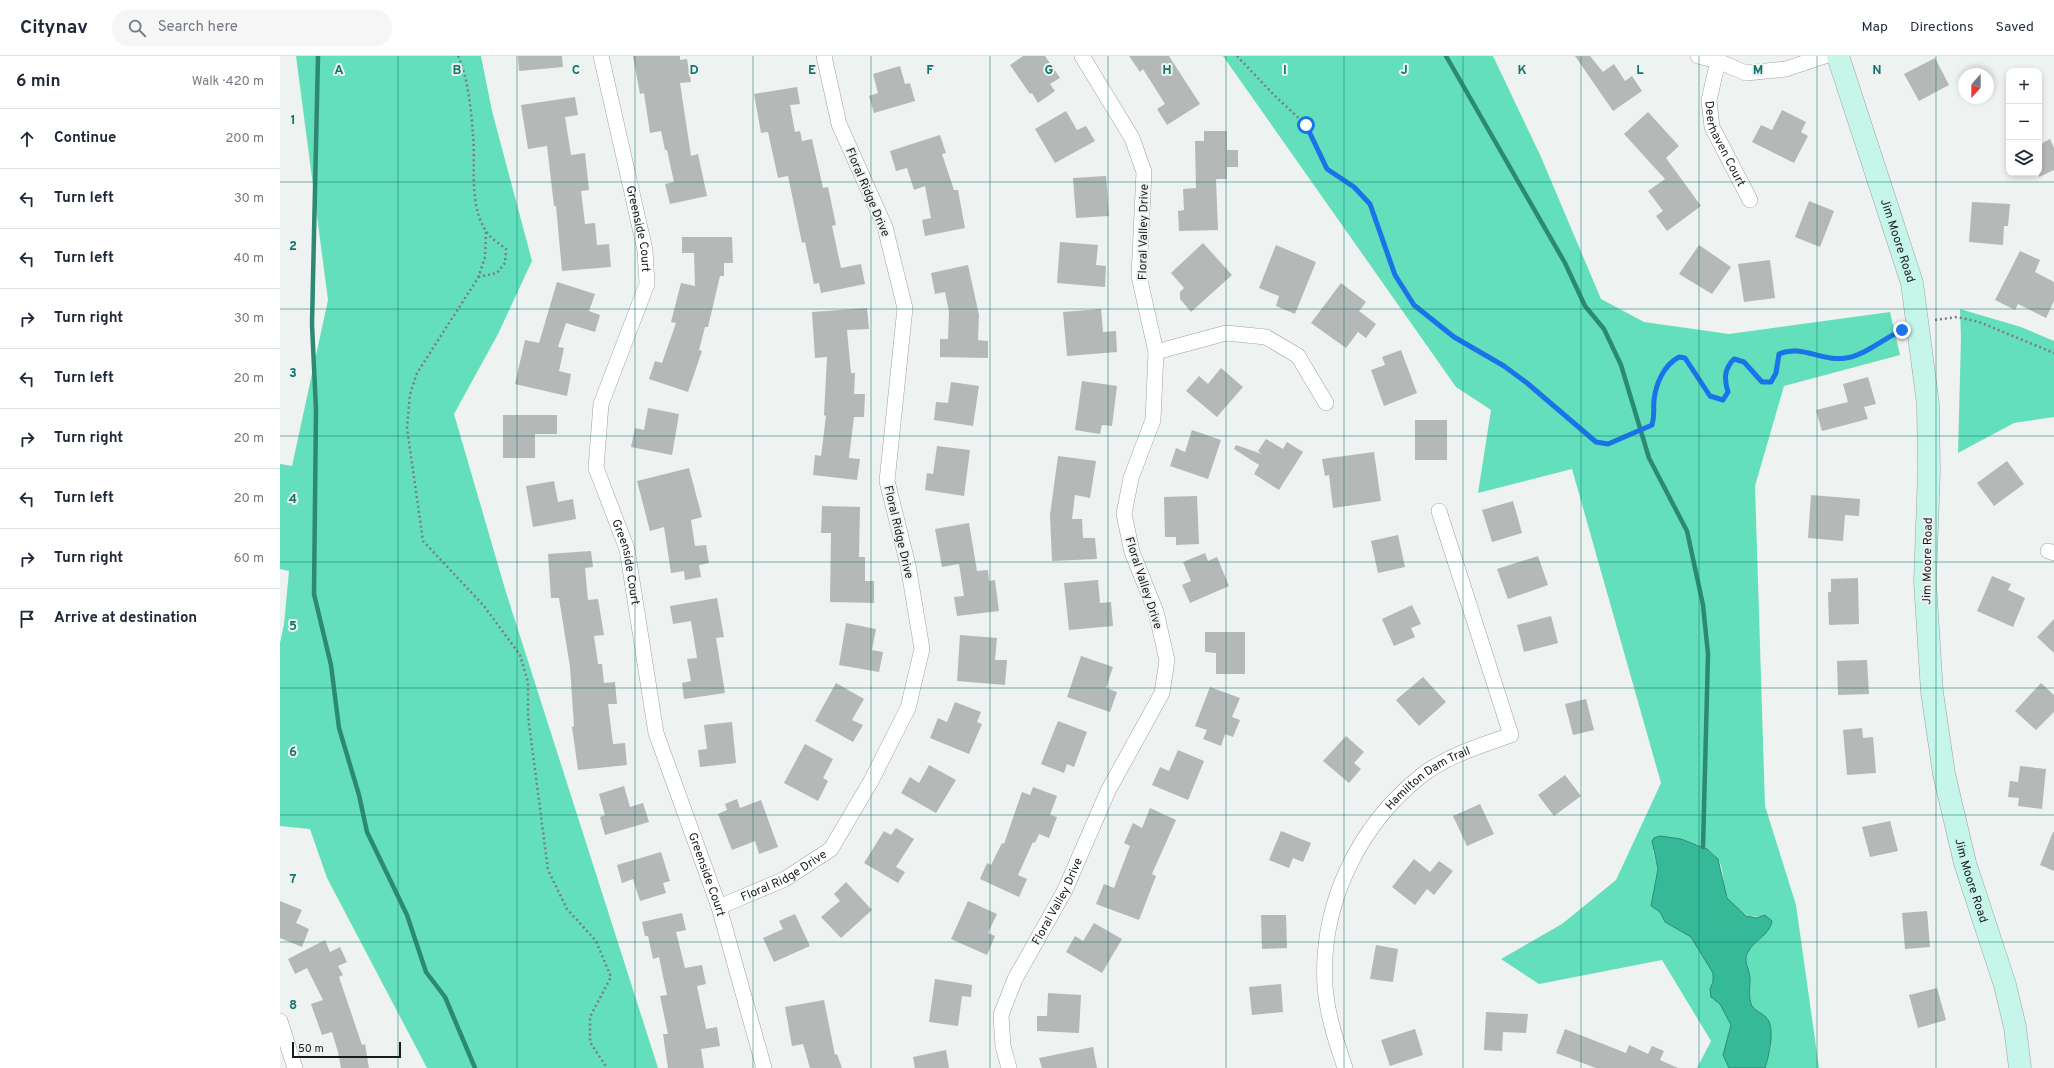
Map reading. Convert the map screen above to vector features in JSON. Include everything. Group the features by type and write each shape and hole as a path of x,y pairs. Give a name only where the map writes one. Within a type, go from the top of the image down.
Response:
{"street":[{"name":"Greenside Court","path":"600,56 646,250 647,284 600,404 596,468 627,549 656,733 719,907 764,1068"},
{"name":"Floral Ridge Drive","path":"719,907 785,879 831,849 871,781 908,708 922,649 908,565 887,481 905,308 885,227 839,124 824,56"},
{"name":"Floral Valley Drive","path":"1009,1068 1003,1046 1001,1015 1015,979 1065,890 1108,791 1162,692 1167,660 1156,612 1132,552 1124,514 1131,478 1153,420 1156,352 1139,276 1144,172 1132,138 1082,56"},
{"path":"1698,56 1746,72 1786,69 1825,56"},
{"path":"1718,62 1736,56"},
{"name":"Jim Moore Road","path":"1838,56 1912,283 1928,404 1929,471 1925,582 1927,636 1934,707 1944,774 1961,848 2005,985 2015,1027 2020,1068"},
{"name":"Deerhaven Court","path":"1718,62 1710,100 1712,127 1750,200"},
{"path":"1156,352 1226,333 1266,337 1298,356 1326,404"},
{"name":"Hamilton Dam Trail","path":"1345,1068 1332,1026 1325,986 1325,947 1337,893 1362,840 1388,807 1421,776 1462,752 1511,735 1439,511"},
{"path":"280,1021 295,1068"}],"path":[{"path":"458,56 463,68 473,134 475,192 478,216 486,232 506,249 505,263 497,273 478,278"},
{"path":"1237,56 1273,94 1306,125 1327,169 1354,187 1370,204 1395,275 1414,305 1454,337 1504,366 1527,383 1596,442 1608,444 1652,425 1655,416 1654,400 1662,372 1671,361 1679,357 1685,358 1710,396 1723,400 1728,392 1725,380 1728,365 1734,359 1744,362 1762,382 1771,382 1776,373 1779,354 1787,350 1803,351 1819,357 1846,358 1865,351 1902,330"},
{"path":"486,232 485,257 478,278 417,373 410,394 407,428 423,541 484,606 520,655 528,682 528,716 548,870 567,909 596,941 612,977 590,1017 590,1042 607,1068"},
{"path":"1931,320 1957,317 1979,322 2054,353"}],"shaded area":[{"path":"296,56 481,56 492,111 532,261 498,334 454,414 505,589 658,1068 427,1068 327,878 310,829 280,826 280,643 284,624 289,571 280,569 280,464 292,466 328,300"},
{"path":"1223,56 1493,56 1541,157 1601,299 1644,322 1729,334 1890,312 1900,355 1784,386 1755,486 1765,806 1796,905 1819,1068 1765,1068 1771,1046 1768,1018 1753,1008 1749,995 1750,978 1746,959 1749,950 1763,935 1765,915 1758,917 1749,916 1731,903 1725,893 1720,862 1705,848 1691,842 1660,836 1653,851 1658,869 1651,906 1660,912 1665,922 1691,937 1713,973 1713,982 1710,989 1711,997 1720,1004 1731,1025 1723,1055 1729,1068 1697,1068 1711,1041 1662,960 1539,984 1501,959 1562,924 1616,880 1661,783 1572,469 1478,493 1491,410 1456,387"},
{"path":"1960,309 2021,327 2054,341 2054,417 2014,423 1958,453 1961,337"},
{"path":"1660,836 1681,839 1707,849 1718,859 1727,898 1746,916 1756,918 1765,915 1772,921 1767,932 1749,950 1746,961 1750,977 1750,996 1752,1006 1766,1017 1771,1028 1771,1042 1765,1068 1729,1068 1723,1055 1731,1025 1720,1004 1711,997 1710,989 1713,982 1713,973 1691,937 1665,922 1660,912 1651,906 1658,869 1652,841 1654,838"}],"building":[{"path":"518,56 562,56 563,67 519,71"},
{"path":"633,56 680,56 680,60 687,59 691,82 680,83 691,156 698,154 707,196 670,204 665,184 674,182 667,150 665,150 661,131 650,133 644,93 640,94"},
{"path":"1023,56 1045,56 1060,78 1050,84 1055,91 1038,103 1010,65"},
{"path":"1129,56 1169,56 1200,104 1167,125 1157,109 1165,104 1143,69 1140,72"},
{"path":"1575,56 1590,56 1603,72 1614,64 1625,81 1632,76 1642,91 1613,111"},
{"path":"1935,58 1949,85 1919,101 1904,74"},
{"path":"900,66 905,84 910,83 915,101 874,113 869,96 878,93 873,74"},
{"path":"797,87 800,104 790,105 795,132 800,131 802,141 812,139 823,188 828,187 836,225 832,226 841,268 861,264 865,284 821,293 819,283 814,284 805,242 802,243 788,176 778,178 768,132 761,133 754,94"},
{"path":"575,97 578,115 565,117 571,155 585,153 589,190 581,191 585,224 595,223 597,245 609,244 611,267 562,271 556,206 554,206 547,146 528,149 521,105"},
{"path":"1782,110 1806,122 1801,132 1808,136 1794,163 1752,142 1761,125 1772,130"},
{"path":"1066,111 1077,130 1086,126 1095,141 1055,163 1035,129"},
{"path":"1648,112 1679,146 1666,158 1701,206 1667,231 1656,216 1663,211 1648,191 1665,179 1624,134"},
{"path":"1204,131 1227,131 1227,150 1238,150 1238,167 1227,167 1227,179 1216,179 1218,230 1179,231 1178,211 1184,210 1183,189 1196,188 1195,141 1204,141"},
{"path":"940,135 946,153 942,154 954,190 958,190 965,228 925,236 922,220 931,218 925,186 914,190 907,168 896,171 890,151"},
{"path":"2050,139 2054,148 2054,170 2042,176 2042,143"},
{"path":"1106,176 1109,216 1076,218 1073,178"},
{"path":"1809,201 1834,211 1820,247 1795,237"},
{"path":"1972,202 2010,204 2008,226 2004,226 2003,245 1969,242"},
{"path":"682,237 732,237 733,263 724,263 724,276 720,276 708,327 705,327 699,350 702,351 688,392 649,379 655,361 662,363 676,323 671,322 681,283 695,286 694,253 682,253"},
{"path":"1060,242 1098,245 1096,265 1106,266 1105,287 1057,283"},
{"path":"1203,243 1232,275 1191,312 1180,299 1180,292 1184,288 1171,273"},
{"path":"1276,245 1316,262 1295,314 1276,306 1279,296 1259,288"},
{"path":"1699,245 1731,267 1712,294 1679,274"},
{"path":"2020,251 2040,260 2035,272 2054,282 2054,301 2046,318 2018,304 2015,310 1995,300"},
{"path":"1770,260 1775,298 1744,302 1738,264"},
{"path":"968,265 979,315 978,340 988,341 988,358 940,357 940,339 948,339 949,312 945,292 935,294 931,273"},
{"path":"557,282 595,294 589,311 600,315 595,332 566,323 558,347 564,348 559,371 571,374 567,396 515,384 525,340 539,343"},
{"path":"1341,283 1366,302 1359,311 1376,324 1366,338 1358,332 1346,348 1311,323"},
{"path":"867,308 869,329 847,330 851,373 855,373 854,394 865,394 864,417 854,417 849,458 860,459 857,480 813,475 815,455 821,456 826,416 824,415 827,357 815,358 812,312"},
{"path":"1101,309 1103,332 1116,331 1117,352 1067,356 1063,312"},
{"path":"1401,350 1417,393 1384,406 1371,370 1385,365 1382,357"},
{"path":"1221,368 1243,387 1217,417 1186,391 1199,376 1208,384"},
{"path":"1868,377 1876,404 1864,407 1868,419 1822,431 1816,410 1848,402 1843,384"},
{"path":"1082,381 1117,386 1112,426 1102,425 1100,434 1075,430"},
{"path":"951,382 979,386 973,426 934,420 936,402 948,403"},
{"path":"648,408 679,414 672,455 631,447 635,428 644,430"},
{"path":"503,415 557,415 557,434 535,434 535,458 503,458"},
{"path":"1415,420 1447,420 1447,460 1415,460"},
{"path":"1192,430 1221,440 1208,479 1170,466 1176,448 1185,452"},
{"path":"1266,439 1283,449 1287,442 1303,452 1279,490 1254,474 1259,465 1234,449 1236,445 1262,454 1258,451"},
{"path":"937,446 970,450 964,496 925,490 927,473 933,474"},
{"path":"1374,452 1381,501 1333,508 1329,475 1325,476 1322,459"},
{"path":"1058,456 1096,461 1090,498 1075,495 1072,519 1082,519 1083,538 1095,538 1097,559 1052,561 1050,515"},
{"path":"2007,461 2024,484 1994,506 1977,483"},
{"path":"689,468 702,517 691,520 695,546 706,545 709,563 699,565 701,577 685,580 684,571 671,573 664,527 650,531 637,481"},
{"path":"554,481 558,502 573,499 576,519 533,527 526,486"},
{"path":"1811,495 1860,499 1859,516 1845,515 1843,541 1808,538"},
{"path":"1197,496 1199,544 1176,545 1176,537 1165,537 1164,497"},
{"path":"1513,501 1522,533 1492,542 1482,510"},
{"path":"822,506 860,507 859,557 865,557 865,581 874,581 874,603 830,602 831,533 821,533"},
{"path":"969,523 977,571 988,570 989,581 995,580 999,611 957,616 954,597 964,596 959,564 942,567 935,529"},
{"path":"1398,535 1405,567 1378,573 1371,541"},
{"path":"591,551 593,567 585,568 588,600 598,599 604,635 594,636 598,664 602,664 604,683 615,682 617,704 608,704 613,744 625,743 627,765 578,770 572,727 574,726 570,667 559,598 551,598 548,554"},
{"path":"1205,553 1208,561 1217,557 1229,586 1190,603 1182,585 1191,581 1183,562"},
{"path":"1538,556 1548,585 1508,599 1497,569"},
{"path":"1992,576 2011,584 2008,590 2025,598 2013,627 1977,611"},
{"path":"1858,578 1859,624 1829,625 1828,592 1831,592 1831,579"},
{"path":"1098,580 1100,603 1111,602 1113,626 1069,630 1064,583"},
{"path":"717,598 724,637 716,638 725,693 684,699 682,683 691,681 687,659 697,658 691,621 673,624 670,606"},
{"path":"1412,605 1421,624 1411,628 1415,637 1394,646 1382,619"},
{"path":"1551,616 1558,643 1524,652 1517,625"},
{"path":"2054,619 2054,653 2037,637"},
{"path":"846,623 876,629 872,650 883,652 879,672 839,665"},
{"path":"1205,632 1245,632 1245,674 1216,674 1216,653 1205,652"},
{"path":"960,635 997,638 995,660 1007,660 1005,685 957,681"},
{"path":"1081,656 1113,667 1106,688 1117,692 1110,712 1067,697"},
{"path":"1867,660 1869,694 1838,695 1837,661"},
{"path":"1423,677 1446,702 1419,726 1396,700"},
{"path":"836,683 864,699 852,720 863,725 853,742 815,721"},
{"path":"2041,683 2054,695 2054,712 2036,730 2015,711"},
{"path":"1210,687 1240,698 1232,717 1240,720 1233,737 1225,734 1221,746 1203,739 1207,730 1195,726"},
{"path":"1586,699 1594,730 1573,735 1565,704"},
{"path":"955,702 981,712 977,722 982,724 969,754 930,738 938,718 947,722"},
{"path":"1058,721 1087,732 1074,767 1067,764 1064,773 1041,764"},
{"path":"732,722 736,763 700,767 698,750 707,749 704,725"},
{"path":"1862,728 1863,738 1873,737 1876,773 1847,775 1843,730"},
{"path":"1346,736 1364,752 1354,763 1361,769 1349,783 1323,761"},
{"path":"805,744 833,759 823,778 828,781 818,801 784,783"},
{"path":"1178,750 1204,761 1188,800 1152,785 1160,767 1169,771"},
{"path":"929,765 956,780 936,813 901,793 910,777 919,783"},
{"path":"2020,766 2046,769 2042,809 2018,806 2019,798 2008,797 2010,781 2018,782"},
{"path":"1565,775 1581,796 1554,816 1538,795"},
{"path":"624,786 630,807 643,803 649,822 605,835 600,817 605,815 599,794"},
{"path":"1033,787 1057,796 1050,815 1057,817 1049,838 1039,834 1035,843 1033,842 1018,875 1027,879 1019,897 980,879 987,863 991,865 1002,843 1004,844 1022,792 1030,795"},
{"path":"737,799 740,808 761,800 778,847 759,854 755,841 732,850 718,814 727,810 725,804"},
{"path":"1480,804 1494,834 1467,846 1453,816"},
{"path":"1150,808 1176,820 1152,874 1156,876 1139,920 1096,904 1104,884 1114,888 1130,846 1124,843 1133,823 1142,828"},
{"path":"1890,821 1898,851 1870,857 1862,827"},
{"path":"896,828 914,839 896,867 905,872 898,883 864,863 884,831 891,835"},
{"path":"1281,831 1311,843 1303,862 1293,858 1289,868 1269,860"},
{"path":"2054,832 2054,871 2040,865"},
{"path":"661,852 670,881 663,883 666,893 640,901 633,879 622,883 617,865"},
{"path":"1414,859 1430,872 1439,861 1453,871 1434,895 1427,889 1415,905 1392,887"},
{"path":"846,882 872,910 841,938 821,917 840,901 834,894"},
{"path":"280,901 302,910 296,923 309,929 302,947 280,938"},
{"path":"968,901 997,914 988,933 995,936 987,955 951,939"},
{"path":"1927,911 1930,947 1905,949 1902,913"},
{"path":"682,913 686,930 676,932 685,968 702,965 706,984 697,986 706,1029 717,1027 720,1046 701,1049 704,1068 668,1068 663,1034 668,1034 660,996 667,995 659,957 653,959 648,936 645,936 642,922"},
{"path":"795,914 810,946 774,962 763,938 783,929 779,921"},
{"path":"1261,915 1286,915 1287,948 1262,949"},
{"path":"1094,923 1122,939 1102,973 1066,952 1075,936 1083,941"},
{"path":"325,940 330,952 340,947 347,962 338,966 343,975 339,977 362,1045 365,1044 369,1068 341,1068 332,1032 322,1035 311,1004 323,1000 307,968 295,974 288,959"},
{"path":"1376,945 1398,949 1393,982 1370,979"},
{"path":"935,979 972,985 971,997 962,996 958,1026 929,1022"},
{"path":"1281,984 1283,1012 1252,1015 1249,987"},
{"path":"1937,988 1946,1020 1918,1028 1909,995"},
{"path":"1048,993 1081,995 1079,1033 1037,1031 1037,1016 1047,1016"},
{"path":"824,1000 835,1055 837,1054 842,1068 810,1068 803,1044 792,1046 785,1007"},
{"path":"1486,1012 1528,1014 1526,1033 1503,1032 1502,1051 1484,1050"},
{"path":"1415,1029 1423,1055 1390,1066 1381,1040"},
{"path":"1565,1029 1626,1053 1629,1045 1648,1054 1652,1046 1664,1051 1660,1060 1678,1068 1596,1068 1556,1053"},
{"path":"1093,1047 1097,1068 1042,1068 1039,1058"},
{"path":"946,1050 949,1068 915,1068 913,1057"}],"waterway":[{"path":"318,56 312,324 316,410 314,594 331,665 339,728 359,795 367,832 407,915 426,972 445,997 475,1068"},
{"path":"1446,56 1565,263 1585,306 1604,329 1621,365 1649,458 1687,531 1703,605 1708,654 1703,847"}],"route":[{"path":"1306,125 1314,145 1327,169 1354,187 1370,204 1395,275 1414,305 1454,337 1504,366 1527,383 1596,442 1608,444 1652,425 1655,416 1654,400 1662,372 1671,361 1679,357 1685,358 1700,384 1710,396 1723,400 1728,392 1725,380 1728,365 1734,359 1744,362 1762,382 1771,382 1776,373 1779,354 1787,350 1803,351 1819,357 1846,358 1865,351 1883,339 1902,330"}]}
